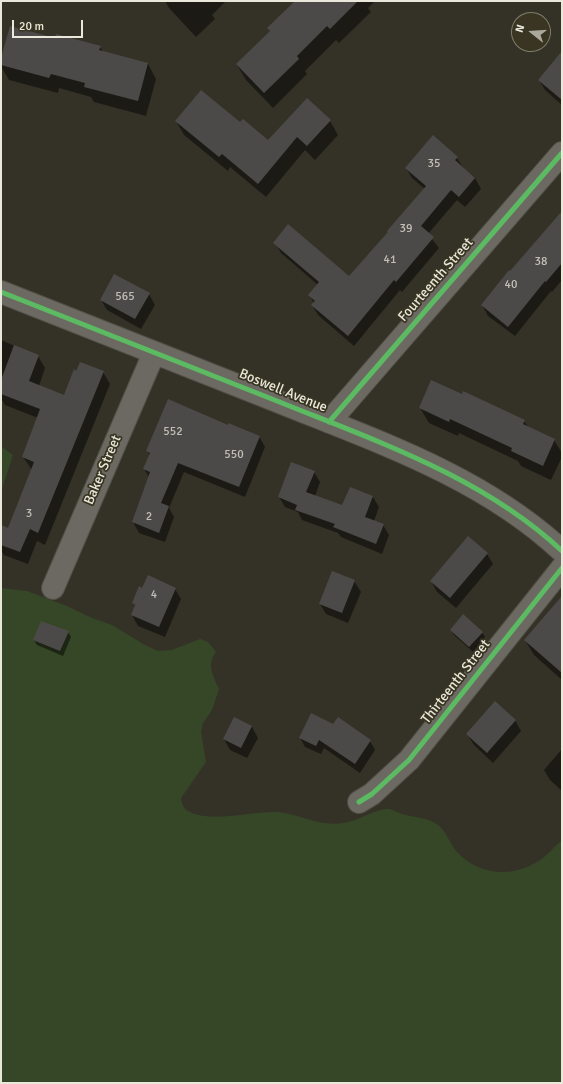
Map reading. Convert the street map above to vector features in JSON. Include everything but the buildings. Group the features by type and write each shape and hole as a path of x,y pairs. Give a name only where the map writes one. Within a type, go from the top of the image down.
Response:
{"street":[{"name":"Fourteenth Street","path":"329,422 562,153"},
{"name":"Boswell Avenue","path":"1,292 329,422 451,474 478,489 526,521 562,552"},
{"name":"Baker Street","path":"53,588 154,353"},
{"name":"Thirteenth Street","path":"359,802 372,794 409,760 562,568"}],"green space":[{"path":"1,446 13,455 1,492"},
{"path":"1,588 27,591 67,606 92,618 112,625 143,644 158,651 172,650 200,639 208,642 216,652 211,661 211,666 219,689 212,710 203,723 201,732 206,762 181,798 184,808 190,812 199,815 221,817 277,812 318,822 334,824 349,822 380,810 391,809 438,825 446,834 454,849 465,860 475,866 495,872 506,872 527,867 543,858 562,840 562,1083 1,1083"}],"cycle path":[{"path":"329,422 562,153"},
{"path":"1,292 352,431 427,463 498,502 531,525 562,551"},
{"path":"359,802 372,794 409,760 562,568"}]}
